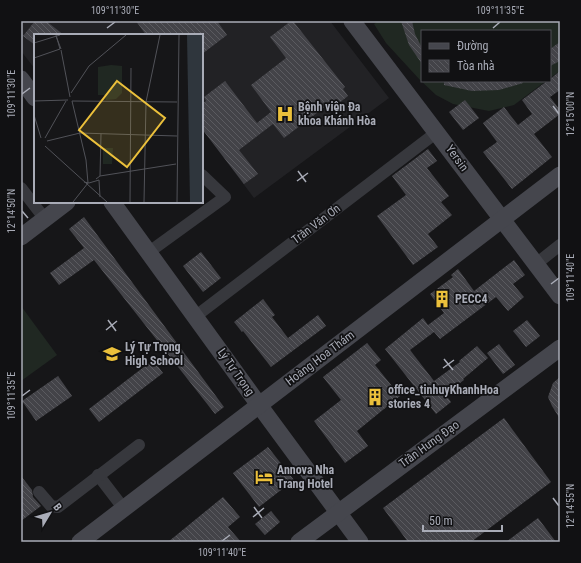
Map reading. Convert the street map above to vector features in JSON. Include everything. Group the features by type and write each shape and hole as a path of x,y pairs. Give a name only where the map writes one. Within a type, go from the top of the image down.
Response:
{"street":[{"name":"Yersin","path":"352,21 560,296"},
{"path":"21,78 34,97"},
{"name":"Trần Văn Ơn","path":"196,316 437,132"},
{"name":"Hoàng Hoa Thám","path":"80,542 560,175"},
{"path":"149,252 224,197 203,176"},
{"path":"21,188 45,219"},
{"path":"21,237 66,203"},
{"name":"Lý Tự Trọng","path":"113,203 360,542"},
{"path":"536,264 560,245"},
{"name":"Trần Hưng Đạo","path":"299,542 560,348"},
{"path":"39,492 51,506 58,507 139,445"},
{"path":"98,476 124,509"}],"shaded area":[{"name":"Bệnh viện Đa khoa Khánh Hòa","path":"21,21 330,21 389,98 254,198 203,130 203,34 34,34 34,68 21,51"},
{"path":"378,21 560,21 560,71 551,77 551,30 421,30 421,81 386,43 374,24"},
{"path":"422,82 545,82 514,105 489,111 453,104 436,95"},
{"path":"21,306 57,355 21,381"}],"building":[{"path":"35,21 46,21 63,34 34,34 34,44 23,36"},
{"path":"136,21 217,21 227,35 203,53 203,34 145,34"},
{"path":"293,21 345,87 343,89 348,96 330,110 326,106 284,138 273,124 239,150 258,174 244,184 203,130 203,103 206,101 204,97 225,81 257,123 271,112 251,85 286,58 270,37"},
{"path":"401,21 412,21 415,34 421,46 421,63 409,45"},
{"path":"560,42 560,61 551,66 551,48"},
{"path":"560,71 560,90 550,97 560,110 560,114 534,134 552,157 512,189 483,152 497,142 483,123 504,107 518,125 532,114 522,100 546,82 551,82 551,78"},
{"path":"444,82 523,83 499,90 472,91 444,85"},
{"path":"465,100 479,118 463,130 449,112"},
{"path":"428,149 437,161 427,168 449,196 441,202 452,215 428,234 438,247 413,265 377,216 406,195 392,176"},
{"path":"84,217 224,407 215,414 94,260 59,285 50,273 84,248 69,229"},
{"path":"201,252 221,278 203,292 183,266"},
{"path":"514,260 525,275 513,284 524,297 508,311 496,297 440,339 434,332 410,350 434,381 460,362 459,361 477,346 488,358 463,379 464,380 445,394 451,402 436,414 385,349 423,318 428,325 444,313 430,294 453,277 451,275 458,269 474,291"},
{"path":"263,299 275,315 272,317 288,338 318,315 326,326 271,367 243,331 242,332 234,322"},
{"path":"527,320 540,336 526,347 513,331"},
{"path":"367,343 381,360 375,365 400,396 357,431 368,446 345,463 314,421 341,400 323,377"},
{"path":"499,344 515,365 503,374 487,353"},
{"path":"153,360 163,373 99,422 89,409"},
{"path":"58,376 72,396 36,421 22,401"},
{"path":"560,377 560,419 548,397 553,383"},
{"path":"504,418 551,482 471,542 408,542 383,508"},
{"name":"Annova Nha Trang Hotel","path":"268,447 294,480 259,507 233,473"},
{"path":"21,476 32,490 33,497 41,506 21,521"},
{"path":"223,497 240,517 228,527 241,542 168,542"},
{"path":"271,511 280,522 265,535 255,524"},
{"path":"538,518 556,542 506,542"}],"place":[{"name":"Bệnh viện Đa khoa Khánh Hòa","path":"285,114"},
{"name":"PECC4","path":"442,299"},
{"name":"Lý Tự Trọng High School","path":"112,354"},
{"name":"office_tinhuyKhanhHoa stories 4","path":"375,397"},
{"name":"Annova Nha Trang Hotel","path":"264,477"}]}
